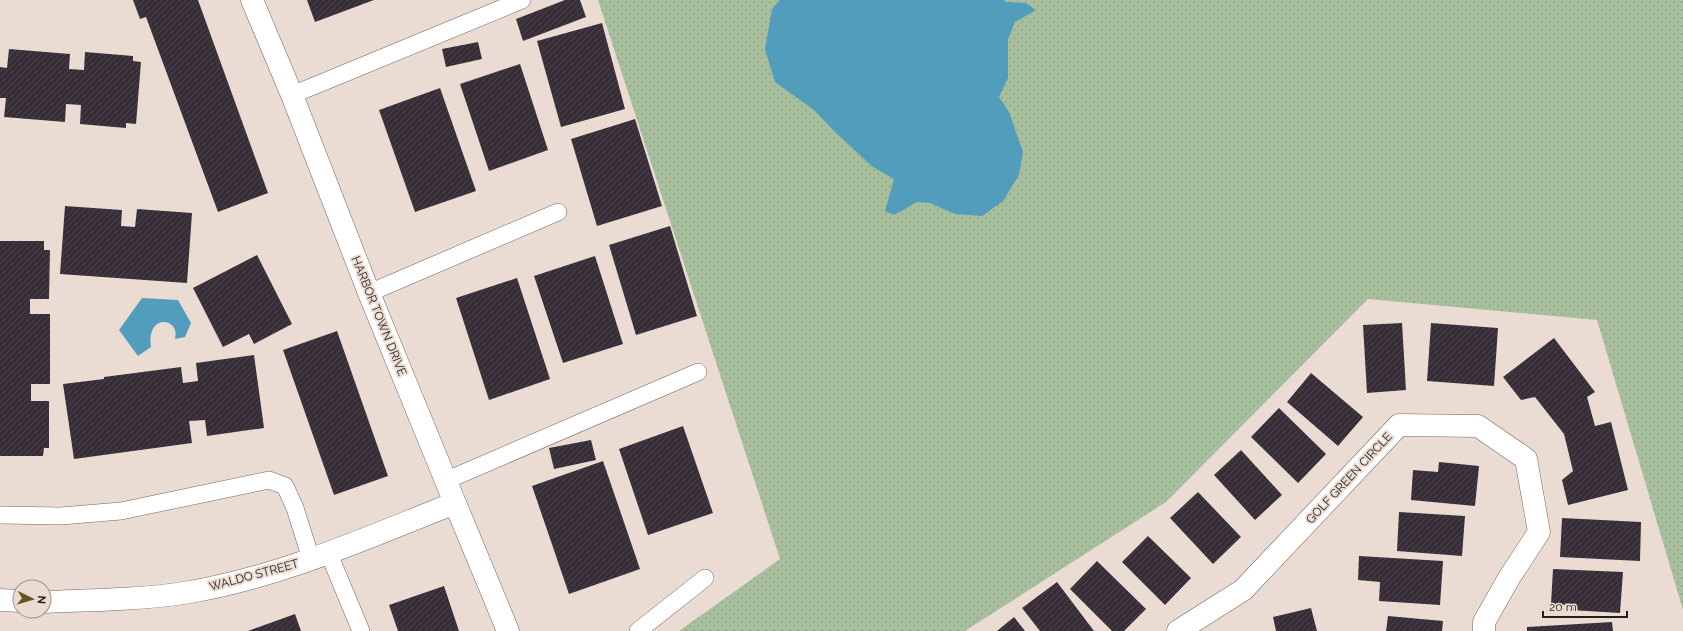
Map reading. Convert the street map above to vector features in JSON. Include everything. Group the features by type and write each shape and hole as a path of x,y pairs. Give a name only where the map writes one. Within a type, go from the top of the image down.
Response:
{"street":[{"name":"HARBOR TOWN DRIVE","path":"252,0 292,95 369,293 445,481 508,631"},
{"name":"GOLF GREEN CIRCLE","path":"1178,631 1243,590 1399,425 1478,426 1526,459 1539,532 1509,578 1484,622 1484,631"},
{"name":"WALDO STREET","path":"52,602 113,600 184,593 260,576 320,557 454,503"},
{"path":"0,600 12,601"}],"lane":[{"path":"292,95 522,0"},
{"path":"369,293 558,212"},
{"path":"445,481 698,372"},
{"path":"0,515 61,516 121,511 269,480 285,486 320,557 361,631"},
{"path":"638,631 705,578"}],"green space":[{"path":"598,0 1683,0 1683,610 1597,320 1368,299 1166,502 965,631 679,631 780,559"}],"water":[{"path":"780,0 1004,0 1005,2 1026,3 1036,10 1015,22 1008,39 1008,78 999,97 1009,112 1023,152 1019,175 1003,201 982,216 955,214 930,203 917,202 894,215 885,211 894,179 873,167 836,133 814,110 775,82 765,49 772,9"},
{"path":"142,298 178,300 191,323 185,337 175,339 173,326 169,323 163,322 158,324 153,328 151,347 138,356 119,330"}],"building":[{"path":"133,0 198,0 268,193 218,212 146,17 140,19"},
{"path":"307,0 374,0 315,22"},
{"path":"565,0 580,0 586,17 523,41 516,19"},
{"path":"602,23 625,109 561,127 537,41"},
{"path":"478,42 482,59 446,67 442,49"},
{"path":"9,49 70,54 69,69 84,70 85,52 133,56 133,61 141,62 136,124 126,123 126,128 80,124 81,105 66,104 65,122 4,117 6,98 0,98 0,67 7,68"},
{"path":"520,64 548,150 489,171 460,84"},
{"path":"440,88 476,191 415,212 379,110"},
{"path":"635,119 662,206 597,226 571,139"},
{"path":"65,206 122,210 121,226 135,227 137,209 192,213 187,283 60,274"},
{"path":"670,226 697,316 636,335 609,245"},
{"path":"0,241 44,241 44,250 50,250 49,299 30,299 30,314 50,314 50,384 31,384 31,401 49,401 49,448 44,448 43,456 0,456"},
{"path":"257,255 292,324 254,344 249,334 223,347 193,288"},
{"path":"595,256 623,344 563,363 534,276"},
{"path":"517,278 550,379 489,400 456,298"},
{"path":"1402,323 1406,390 1367,393 1363,325"},
{"path":"1431,323 1498,328 1494,386 1427,381"},
{"path":"337,331 388,476 334,495 283,350"},
{"path":"1554,338 1595,392 1587,397 1595,426 1611,422 1628,490 1568,505 1562,480 1573,471 1564,434 1535,397 1521,400 1503,377"},
{"path":"254,355 264,428 207,436 205,420 189,421 192,443 74,459 63,384 181,367 183,383 198,381 196,363"},
{"path":"1311,373 1363,417 1338,446 1287,402"},
{"path":"1279,408 1326,454 1298,483 1251,437"},
{"path":"683,426 713,513 648,535 619,449"},
{"path":"591,440 596,460 554,469 549,448"},
{"path":"1241,450 1282,495 1255,520 1214,475"},
{"path":"603,461 640,569 569,594 532,486"},
{"path":"1439,462 1479,466 1475,506 1411,500 1413,470 1438,472"},
{"path":"1198,492 1241,537 1213,564 1170,518"},
{"path":"1399,512 1465,516 1462,556 1397,551"},
{"path":"1562,518 1641,522 1640,561 1560,557"},
{"path":"1148,536 1191,578 1165,605 1122,562"},
{"path":"1359,556 1443,561 1440,605 1379,601 1380,582 1358,580"},
{"path":"1097,561 1146,609 1124,631 1112,631 1070,589"},
{"path":"1553,569 1623,572 1620,613 1570,610 1570,605 1551,604"},
{"path":"1057,582 1094,631 1040,631 1022,608"},
{"path":"444,586 459,631 398,631 389,605"},
{"path":"1311,608 1317,631 1276,631 1273,617"},
{"path":"295,614 301,631 248,631"},
{"path":"1388,616 1443,621 1442,631 1386,631"},
{"path":"1014,617 1025,631 997,631"},
{"path":"1612,622 1613,631 1527,631 1527,627"}]}
